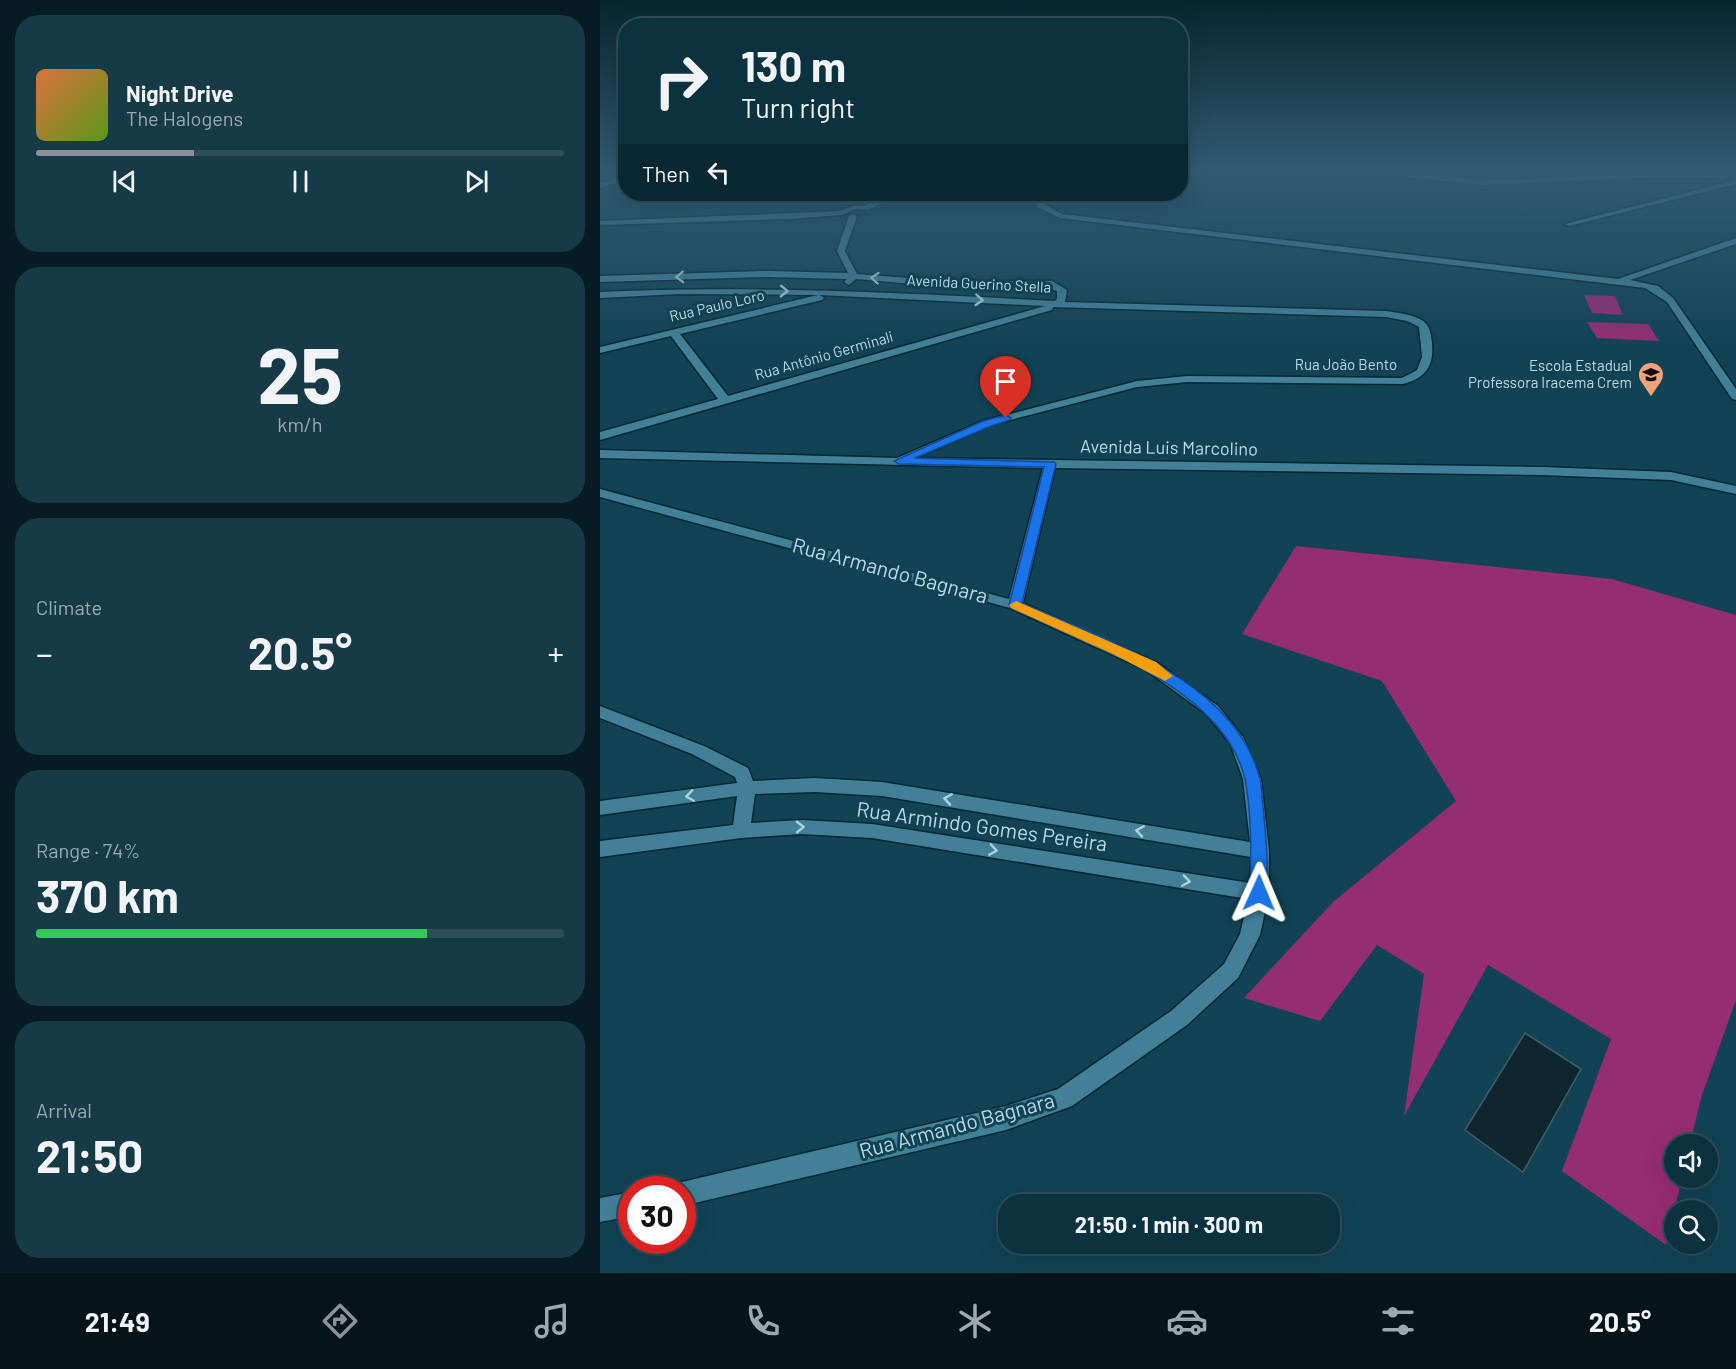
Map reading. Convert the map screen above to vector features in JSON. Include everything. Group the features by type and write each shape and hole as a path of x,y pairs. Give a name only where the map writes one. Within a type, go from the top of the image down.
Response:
{"street":[{"path":"841,292 854,276 841,250 849,228"},
{"path":"1167,228 1621,281 1655,288 1670,300 1736,397"},
{"path":"1621,281 1633,275 1736,242"},
{"name":"Avenida Guerino Stella","path":"600,279 768,274 854,276 947,284 1052,284 1058,287 1063,294 1057,304 841,292 679,291 600,295"},
{"name":"Rua Paulo Loro","path":"600,350 841,292"},
{"name":"Rua Antônio Germinali","path":"600,436 1057,304"},
{"name":"Rua João Bento","path":"899,461 987,423 1137,384 1187,379 1403,381 1421,373 1429,359 1427,336 1422,326 1412,320 1393,315 1057,304"},
{"path":"673,332 725,400"},
{"name":"Avenida Luis Marcolino","path":"600,454 1050,464 1542,471 1671,476 1736,490"},
{"path":"1015,605 1050,464"},
{"name":"Rua Armando Bagnara","path":"600,493 1015,605 1151,666 1212,710 1237,741 1252,779 1260,851 1259,893 1250,935 1231,971 1179,1018 1064,1098 1006,1118 696,1191"},
{"path":"600,712 698,750 742,773 747,788 741,831"},
{"name":"Rua Armindo Gomes Pereira","path":"600,808 747,788 815,785 882,789 1260,851"},
{"name":"Rua Armindo Gomes Pereira","path":"600,849 741,831 802,827 872,831 1259,893"},
{"path":"600,1210 618,1207"}],"shaded area":[{"path":"1584,295 1615,296 1623,315 1592,313"},
{"path":"1587,322 1648,324 1659,341 1597,338"},
{"path":"1296,546 1612,579 1736,615 1736,1000 1701,1098 1692,1134 1664,1134 1664,1188 1680,1188 1677,1200 1664,1200 1664,1244 1562,1171 1611,1039 1488,965 1404,1116 1424,974 1377,945 1320,1021 1244,998 1333,902 1456,801 1382,681 1242,634"}],"water":[{"path":"1525,1033 1581,1069 1523,1172 1465,1130"}],"slow traffic":[{"path":"1016,605 1116,649 1151,666 1165,676"}],"place":[{"name":"Escola Estadual Professora Iracema Crem","path":"1651,398"}],"route":[{"path":"1006,418 987,423 899,461 1050,464 1015,605 1151,666 1212,710 1237,741 1252,779 1260,851 1259,893"}]}
